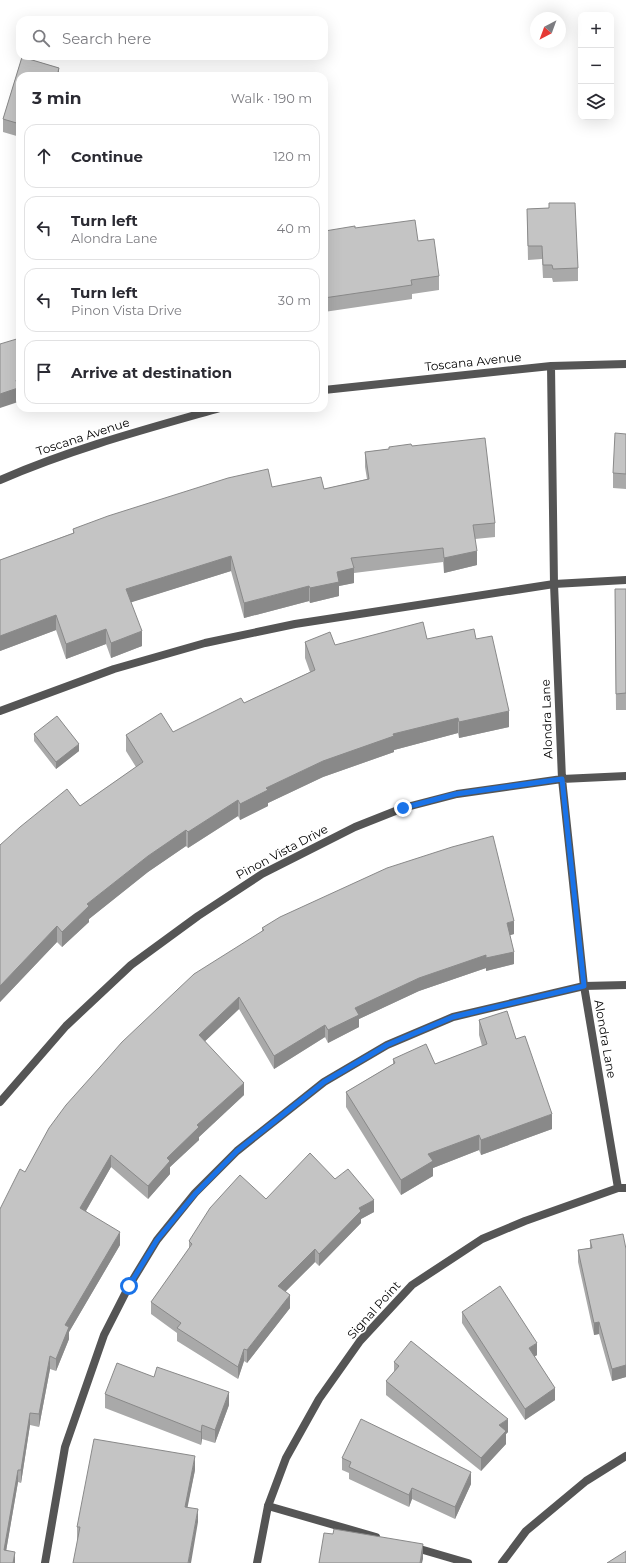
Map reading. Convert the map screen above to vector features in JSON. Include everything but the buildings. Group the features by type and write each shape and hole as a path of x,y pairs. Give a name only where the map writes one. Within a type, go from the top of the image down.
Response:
{"street":[{"name":"Toscana Avenue","path":"328,390 551,366 626,364"},
{"name":"Alondra Lane","path":"551,366 554,584 562,779 584,986 622,1188"},
{"name":"Toscana Avenue","path":"0,480 28,468 100,443 206,412"},
{"path":"0,711 114,669 205,643 295,624 554,584 626,580"},
{"name":"Pinon Vista Drive","path":"0,1102 66,1026 131,965 198,916 262,874 355,826 403,808 456,794 562,779 626,776"},
{"path":"45,1563 65,1447 104,1335 129,1286 157,1240 195,1194 237,1151 324,1082 387,1045 453,1017 584,986 626,985"},
{"name":"Signal Point","path":"257,1563 268,1506 286,1458 319,1399 360,1341 412,1286 482,1239 525,1221 622,1188"},
{"path":"502,1563 526,1531 586,1481 626,1456"},
{"path":"268,1506 383,1539"},
{"path":"406,1546 468,1563"}],"route":[{"path":"129,1286 157,1240 195,1194 237,1151 324,1082 387,1045 453,1017 584,986 562,779 456,794 403,808"}]}
